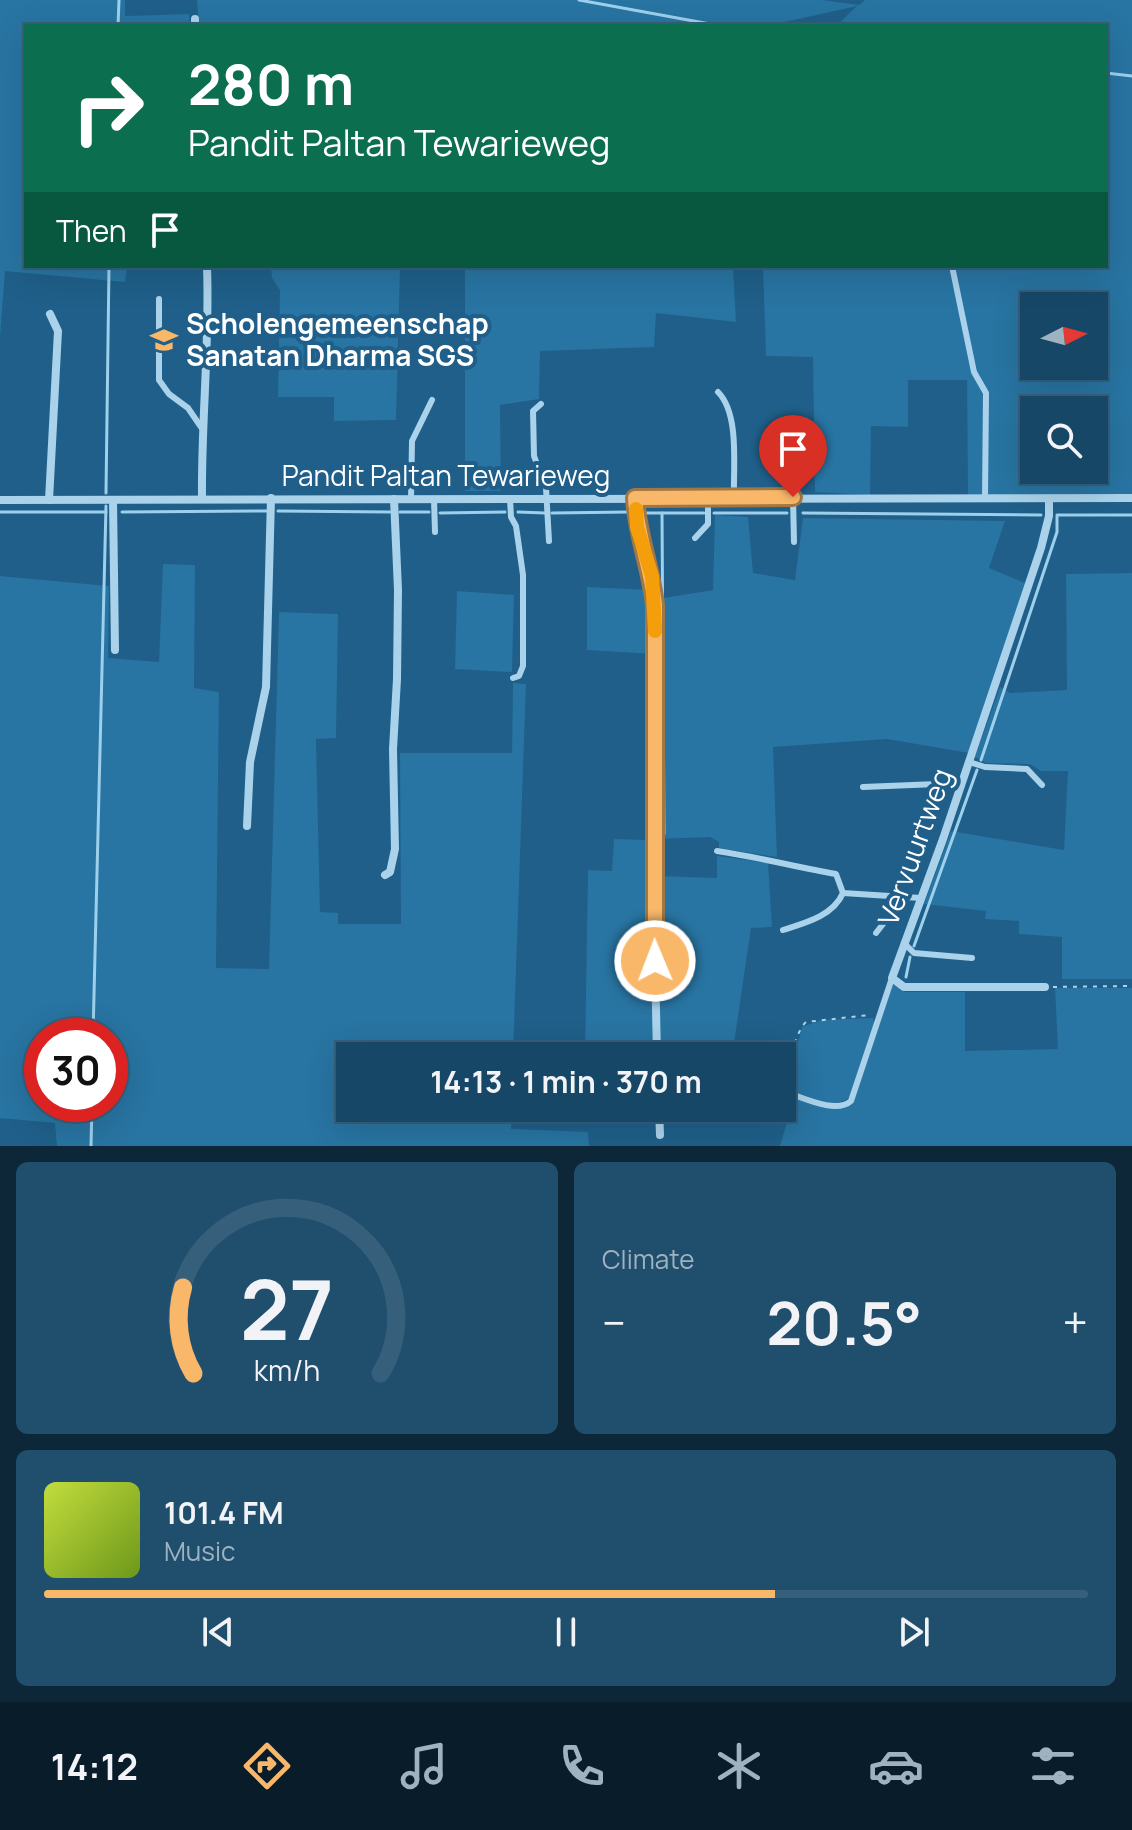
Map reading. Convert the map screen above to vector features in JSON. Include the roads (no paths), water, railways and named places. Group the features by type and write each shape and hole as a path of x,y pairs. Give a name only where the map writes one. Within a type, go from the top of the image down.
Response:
{"street":[{"path":"202,499 201,427 207,268"},
{"path":"49,500 58,331 50,314"},
{"path":"247,826 250,762 266,687 271,498"},
{"path":"635,498 637,527 652,576 655,605 657,1042"},
{"name":"Pandit Paltan Tewarieweg","path":"0,500 1132,498"},
{"path":"385,875 390,872 395,849 393,749 398,590 394,499"},
{"path":"113,500 115,650"},
{"name":"Vervuurtweg","path":"892,978 1041,548 1049,516 1049,500"},
{"path":"892,978 904,987 1045,987"},
{"path":"660,1122 660,1135"}],"lane":[{"path":"952,268 974,372 986,393 985,499"},
{"path":"159,299 159,380 169,394 188,408 201,427"},
{"path":"718,392 725,399 731,417 734,498"},
{"path":"411,499 412,441 432,400"},
{"path":"541,404 533,411 534,456 546,488 549,541"},
{"path":"793,497 794,542"},
{"path":"510,498 523,596 522,671 513,678"},
{"path":"695,538 708,524 708,498"},
{"path":"434,499 435,532"},
{"path":"969,762 985,767 1027,769 1042,785"},
{"path":"863,787 962,783"},
{"path":"717,851 836,874 843,893 839,901 822,916 783,930"},
{"path":"843,893 921,898"},
{"path":"876,933 904,897"},
{"path":"904,943 914,953 972,958"},
{"path":"796,1095 833,1106 847,1105 892,978"}],"waterway":[{"path":"118,24 119,0"},
{"path":"579,0 710,24"},
{"path":"1108,73 1132,76"},
{"path":"106,493 109,268"},
{"path":"93,1018 106,506"},
{"path":"122,512 269,511"},
{"path":"278,511 390,512"},
{"path":"0,512 106,512"},
{"path":"400,512 429,512"},
{"path":"440,513 505,512"},
{"path":"518,512 545,513"},
{"path":"552,513 629,512"},
{"path":"643,513 704,513"},
{"path":"662,513 664,834"},
{"path":"714,513 787,513"},
{"path":"803,513 1041,515"},
{"path":"981,760 1057,532 1057,515 1132,515"},
{"path":"914,946 977,770"},
{"path":"906,977 910,957"},
{"path":"91,1146 92,1122"}],"place":[{"name":"Scholengemeenschap Sanatan Dharma SGS","path":"164,340"}]}
